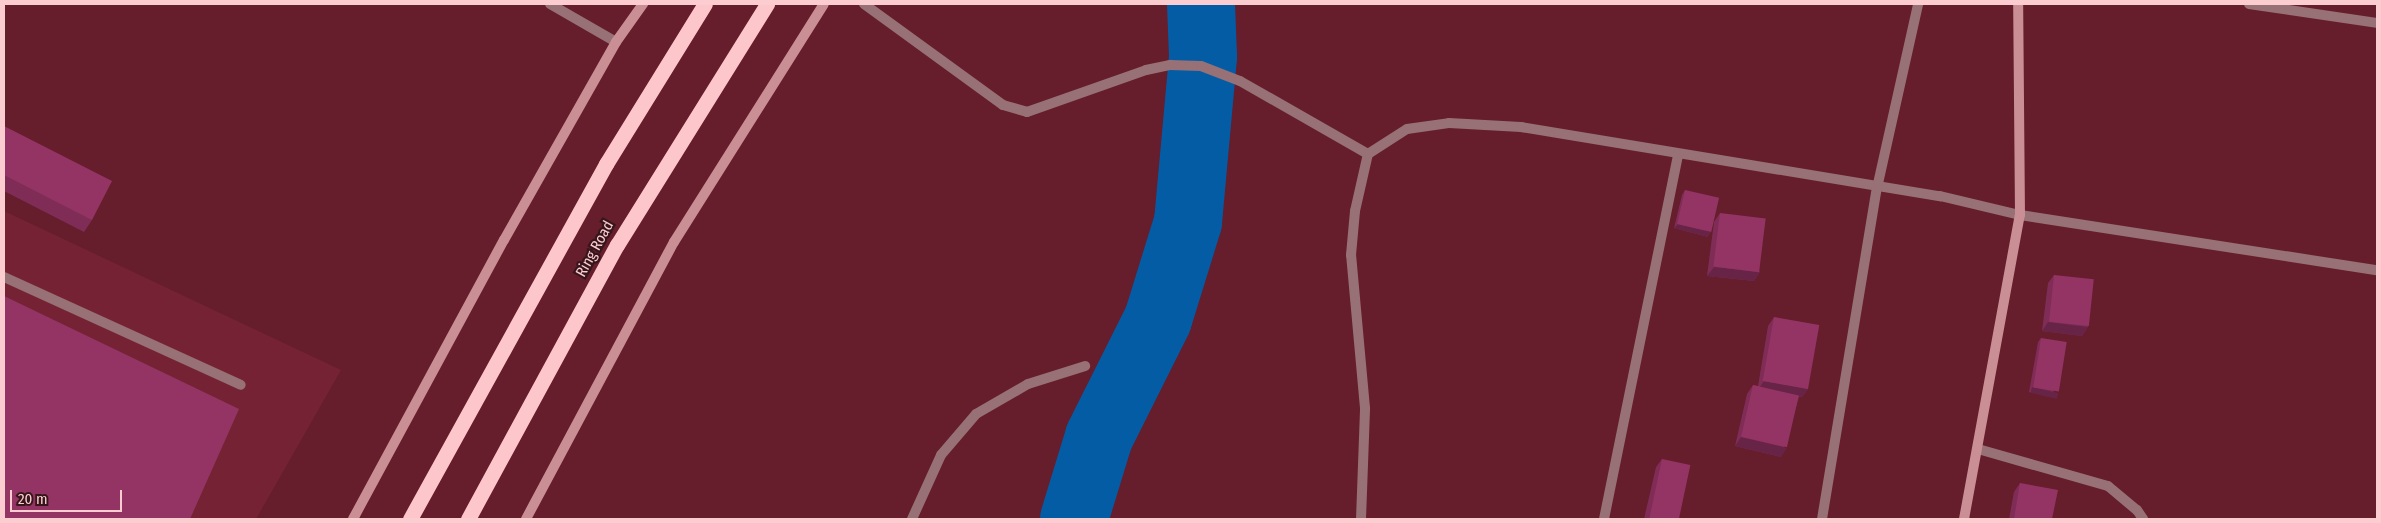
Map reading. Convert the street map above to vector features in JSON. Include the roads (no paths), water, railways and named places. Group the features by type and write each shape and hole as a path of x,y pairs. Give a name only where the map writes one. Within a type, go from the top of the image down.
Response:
{"highway":[{"name":"Ring Road","path":"410,519 606,164 705,4"},
{"name":"Ring Road","path":"468,519 617,245 767,4"}],"street":[{"path":"550,4 616,42"},
{"path":"353,519 616,42 643,4"},
{"path":"526,519 674,242 824,4"},
{"path":"864,4 1003,105 1027,112 1146,70 1170,65 1201,66 1240,81 1368,154"},
{"path":"1822,519 1877,188 1918,4"},
{"path":"1964,519 2020,215 2018,4"},
{"path":"2250,4 2309,8 2377,23"},
{"path":"1361,519 1365,408 1351,255 1355,212 1368,154 1407,129 1449,123 1521,127 1877,188 1940,196 2020,215 2377,270"},
{"path":"1604,519 1678,154"},
{"path":"4,277 241,384"},
{"path":"912,519 940,455 976,414 1028,384 1085,366"},
{"path":"1978,449 2108,486 2137,510 2143,519"}],"waterway":[{"path":"1074,519 1099,437 1158,319 1188,222 1203,56 1201,4"}]}
